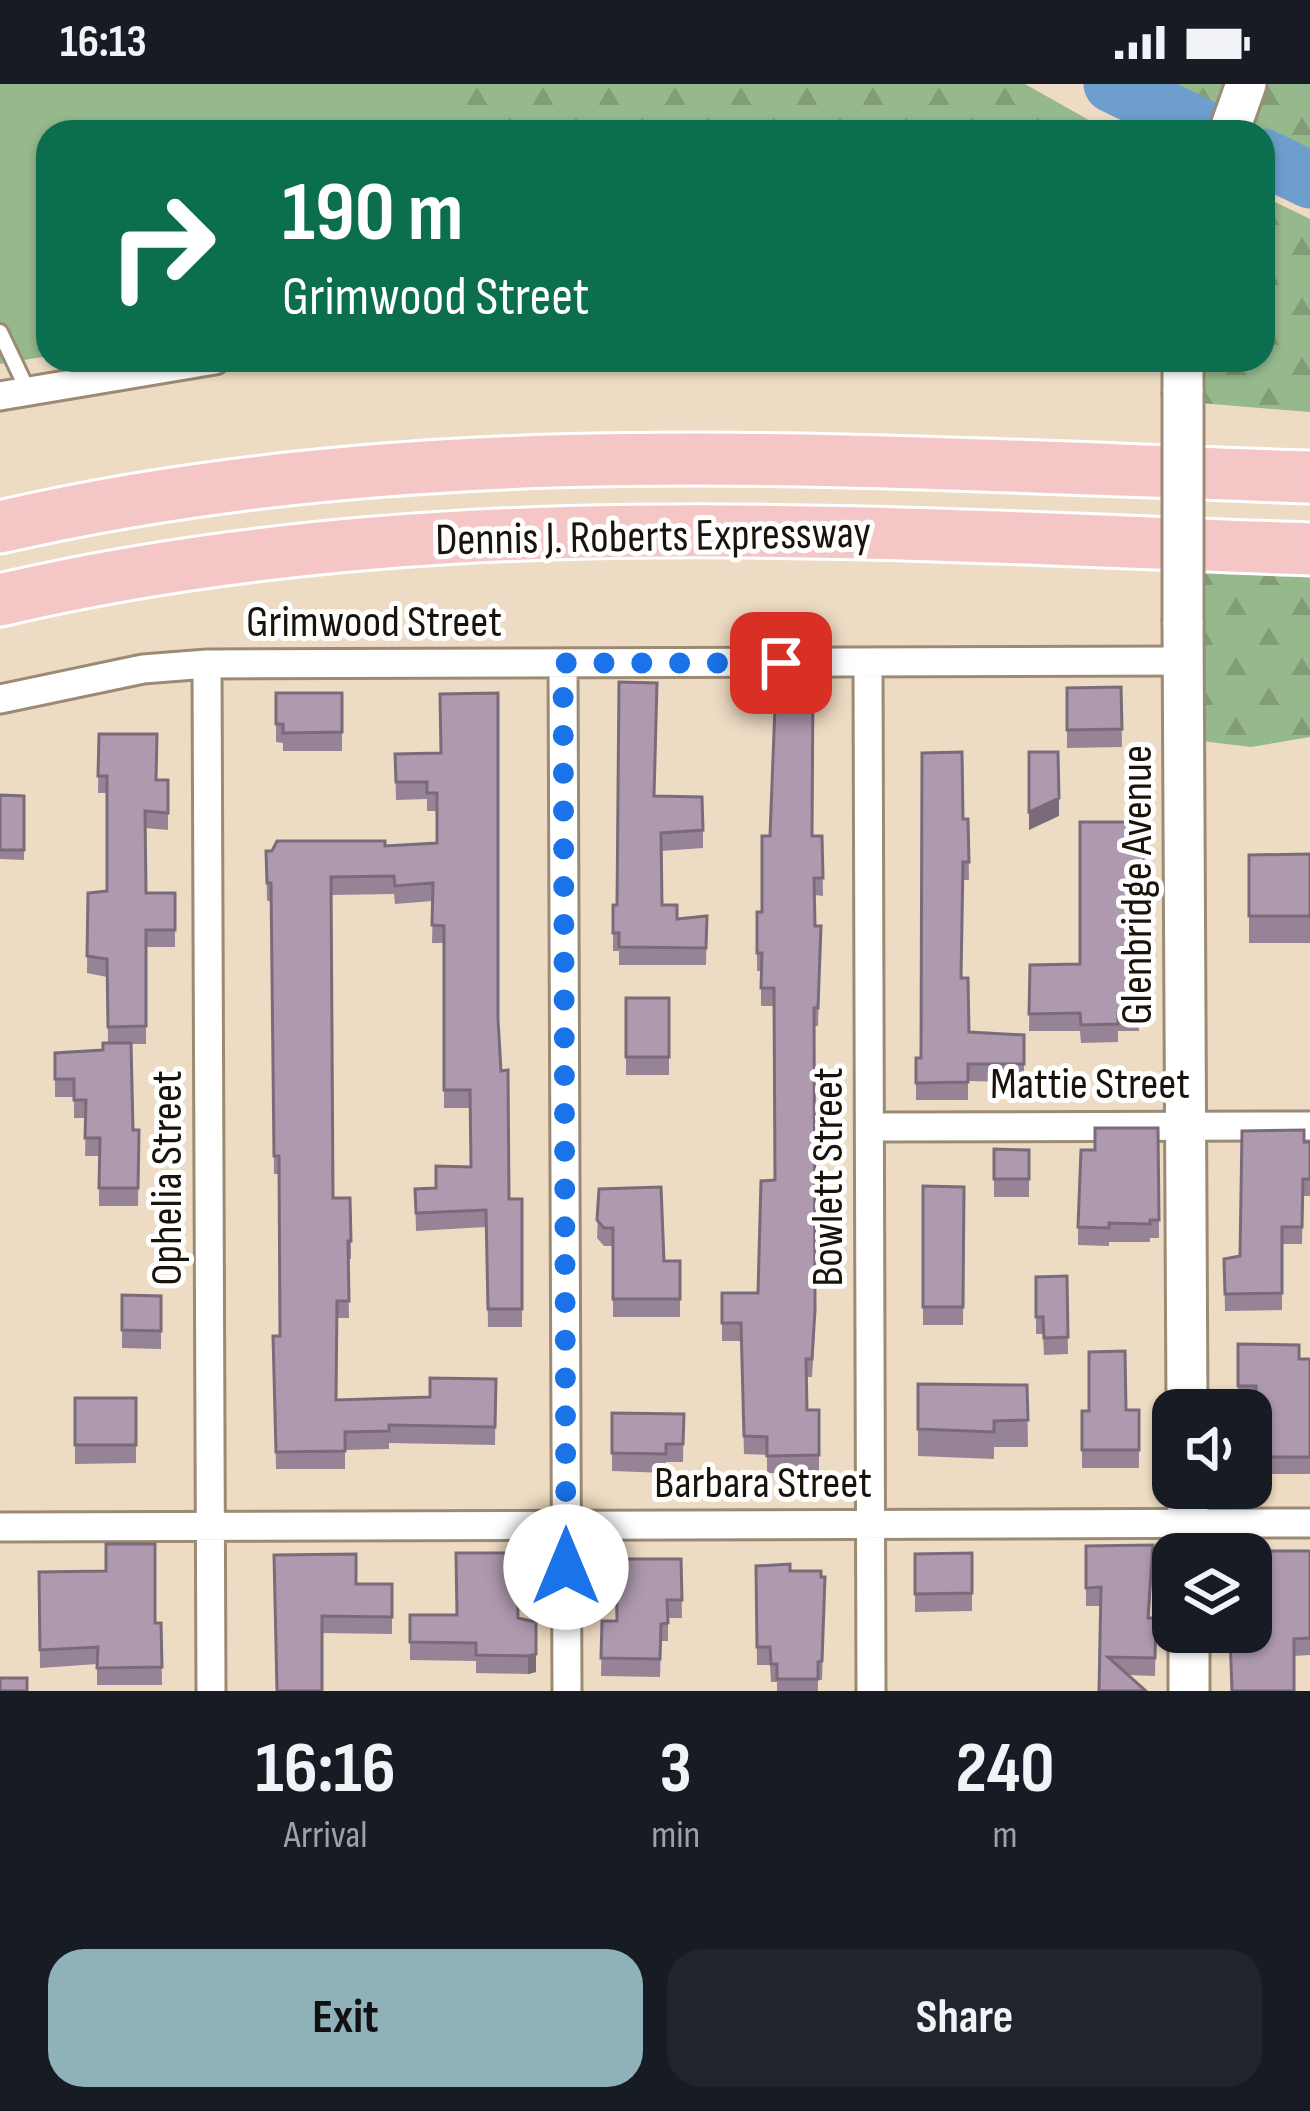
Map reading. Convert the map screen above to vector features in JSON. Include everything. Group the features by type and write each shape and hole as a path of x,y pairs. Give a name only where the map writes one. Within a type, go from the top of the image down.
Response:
{"highway":[{"name":"Dennis J. Roberts Expressway","path":"0,527 255,484 491,462 724,459 1310,477"},
{"name":"Dennis J. Roberts Expressway","path":"0,600 234,558 463,535 578,530 692,529 1310,549"}],"main road":[{"path":"1233,120 1246,84"},
{"name":"Glenbridge Avenue","path":"1183,376 1187,1389"},
{"path":"1189,1653 1189,1691"}],"street":[{"path":"14,394 144,372"},
{"name":"Grimwood Street","path":"0,699 142,669 207,664 868,662 1184,642"},
{"name":"Bowlett Street","path":"868,662 871,1691"},
{"path":"563,663 567,1691"},
{"name":"Ophelia Street","path":"207,664 211,1691"},
{"name":"Mattie Street","path":"869,1126 1310,1126"},
{"name":"Barbara Street","path":"0,1527 1310,1523"}],"lane":[{"path":"0,332 14,394"}],"green space":[{"path":"0,84 506,84 517,120 36,120 36,358 0,364"},
{"path":"441,84 1025,84 1089,120 449,120"},
{"path":"1126,84 1310,84 1310,155 1275,135 1275,120 1243,117"},
{"path":"1275,202 1310,219 1310,412 1188,402 1182,372 1275,372"},
{"path":"1204,555 1310,558 1310,737 1251,747 1193,740 1186,735"}],"building":[{"path":"776,681 813,682 812,836 822,836 823,878 814,878 815,926 821,926 818,1008 814,1008 815,1310 812,1359 806,1359 807,1410 819,1410 819,1455 767,1456 767,1437 744,1436 741,1323 722,1323 722,1293 758,1293 761,1181 775,1180 774,988 761,988 757,912 762,912 762,836 770,836"},
{"path":"619,682 657,683 654,796 702,797 703,830 661,833 662,905 677,905 677,919 707,916 706,948 619,947 619,933 613,933"},
{"path":"1121,687 1122,729 1067,730 1067,688"},
{"path":"276,693 342,693 342,732 283,733 283,724 276,724"},
{"path":"498,693 498,1019 501,1071 508,1070 509,1199 522,1199 522,1309 488,1309 486,1210 416,1213 415,1189 436,1188 436,1166 471,1167 470,1090 444,1090 444,926 432,925 433,883 395,886 394,876 331,877 333,1198 350,1198 351,1241 349,1301 337,1301 336,1400 430,1397 430,1378 496,1379 495,1427 389,1425 389,1431 345,1432 345,1451 276,1452 273,1336 280,1336 279,1156 274,1156 271,883 267,883 266,851 272,851 277,841 385,841 385,846 437,843 437,793 427,793 427,782 396,782 395,754 441,753 440,694"},
{"path":"99,734 157,734 156,780 168,780 168,813 145,811 146,893 175,893 175,930 146,930 146,1026 108,1027 107,959 87,956 88,893 107,891 107,776 98,776"},
{"path":"962,752 969,862 963,862 961,978 968,978 969,1032 1024,1035 1024,1064 968,1064 968,1082 916,1083 916,1058 921,1058 922,753"},
{"path":"1029,752 1058,752 1059,798 1029,812"},
{"path":"0,795 24,796 24,850 0,850"},
{"path":"1080,822 1145,822 1141,910 1146,914 1146,932 1132,932 1139,1013 1118,1013 1118,1024 1081,1025 1080,1013 1029,1014 1030,965 1080,964"},
{"path":"1310,854 1310,916 1249,916 1249,855"},
{"path":"626,998 669,998 669,1057 626,1057"},
{"path":"103,1043 131,1043 133,1130 139,1130 138,1188 99,1188 100,1138 85,1138 86,1100 74,1100 74,1079 55,1079 55,1053 103,1050"},
{"path":"1095,1128 1158,1128 1159,1220 1109,1223 1109,1228 1078,1227 1081,1150 1095,1150"},
{"path":"1304,1130 1304,1142 1310,1142 1310,1179 1303,1179 1302,1227 1282,1227 1282,1293 1225,1294 1224,1259 1240,1256 1242,1131"},
{"path":"994,1149 1029,1150 1029,1179 994,1179"},
{"path":"923,1186 964,1187 963,1307 923,1307"},
{"path":"661,1187 664,1261 680,1261 680,1299 613,1299 613,1228 604,1228 597,1220 599,1189"},
{"path":"1067,1276 1068,1337 1044,1338 1043,1317 1036,1317 1036,1277"},
{"path":"122,1295 161,1296 161,1331 122,1330"},
{"path":"1238,1344 1299,1345 1299,1359 1310,1359 1310,1457 1272,1457 1272,1389 1238,1386"},
{"path":"1125,1351 1126,1410 1139,1410 1139,1450 1082,1450 1082,1411 1089,1411 1089,1352"},
{"path":"918,1384 1027,1385 1028,1420 994,1421 994,1432 918,1429"},
{"path":"75,1398 136,1398 136,1445 75,1445"},
{"path":"612,1413 684,1414 683,1444 666,1444 666,1454 612,1453"},
{"path":"106,1544 155,1544 155,1623 161,1623 162,1667 97,1668 98,1647 40,1650 39,1572 106,1571"},
{"path":"1152,1545 1148,1618 1152,1618 1155,1658 1108,1657 1146,1691 1099,1691 1101,1587 1086,1588 1086,1546"},
{"path":"1272,1551 1310,1551 1310,1638 1294,1639 1294,1691 1232,1691 1231,1653 1272,1653"},
{"path":"456,1553 517,1553 518,1618 536,1622 536,1654 476,1655 476,1643 410,1642 410,1615 457,1615"},
{"path":"972,1553 972,1593 915,1594 915,1554"},
{"path":"356,1554 356,1584 392,1584 392,1617 322,1616 322,1691 277,1691 274,1555"},
{"path":"616,1559 681,1559 682,1600 667,1600 668,1623 661,1624 660,1659 601,1658 602,1621 617,1621"},
{"path":"790,1564 790,1571 821,1571 825,1577 818,1679 777,1679 770,1647 757,1647 756,1566"},
{"path":"0,1678 27,1678 27,1691 0,1691"}],"waterway":[{"path":"1112,84 1186,120"},
{"path":"1275,163 1310,180"}],"route":[{"path":"566,1567 563,663 781,663"}]}
